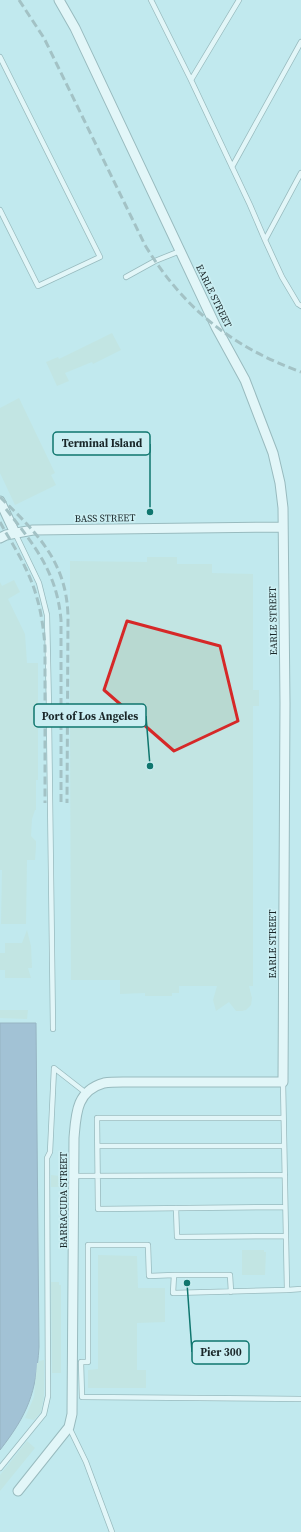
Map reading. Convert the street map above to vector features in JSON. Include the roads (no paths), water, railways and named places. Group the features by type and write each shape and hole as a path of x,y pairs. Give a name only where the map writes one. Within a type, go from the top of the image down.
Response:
{"street":[{"name":"EARLE STREET","path":"59,0 75,28 216,327 245,380 272,452 280,483 285,703 282,1082"},
{"path":"0,501 15,533"},
{"name":"BASS STREET","path":"0,538 15,533 33,530 282,527"},
{"name":"BARRACUDA STREET","path":"69,1427 72,1414 74,1138 76,1112 81,1100 90,1090 104,1083 282,1082"},
{"path":"18,1490 69,1427"}],"lane":[{"path":"151,0 191,80 282,277 298,304 301,306"},
{"path":"191,80 239,0"},
{"path":"232,167 301,42"},
{"path":"0,57 100,257 38,286 0,210"},
{"path":"265,240 301,173"},
{"path":"126,277 155,261 180,251"},
{"path":"15,533 39,583 47,615 49,709"},
{"path":"49,720 53,1029"},
{"path":"0,1468 44,1414 48,1396 47,1158 50,1152 54,1068 86,1094"},
{"name":"EARLE STREET","path":"282,1082 287,1290"},
{"path":"283,1118 97,1118 98,1209 285,1207"},
{"path":"98,1146 284,1146"},
{"path":"74,1176 285,1176"},
{"path":"176,1208 177,1237 286,1236"},
{"path":"231,1292 230,1275 149,1276 148,1245 88,1245 88,1362 81,1362 82,1397 301,1399"},
{"path":"174,1276 173,1293 301,1290"},
{"path":"69,1427 86,1462 112,1532"}],"railway":[{"path":"19,0 44,38 145,245 160,268 176,288 211,323 253,350 276,362 301,372"},
{"path":"0,497 38,536 48,550 56,564 62,580 66,598 68,617 67,803"},
{"path":"6,509 35,547 49,573 55,587 59,603 61,620 61,803"},
{"path":"0,522 30,577 37,596 43,626 45,647 45,803"}],"place":[{"name":"Terminal Island","path":"150,512"},
{"name":"Port of Los Angeles","path":"150,766"},
{"name":"Pier 300","path":"187,1283"}]}
